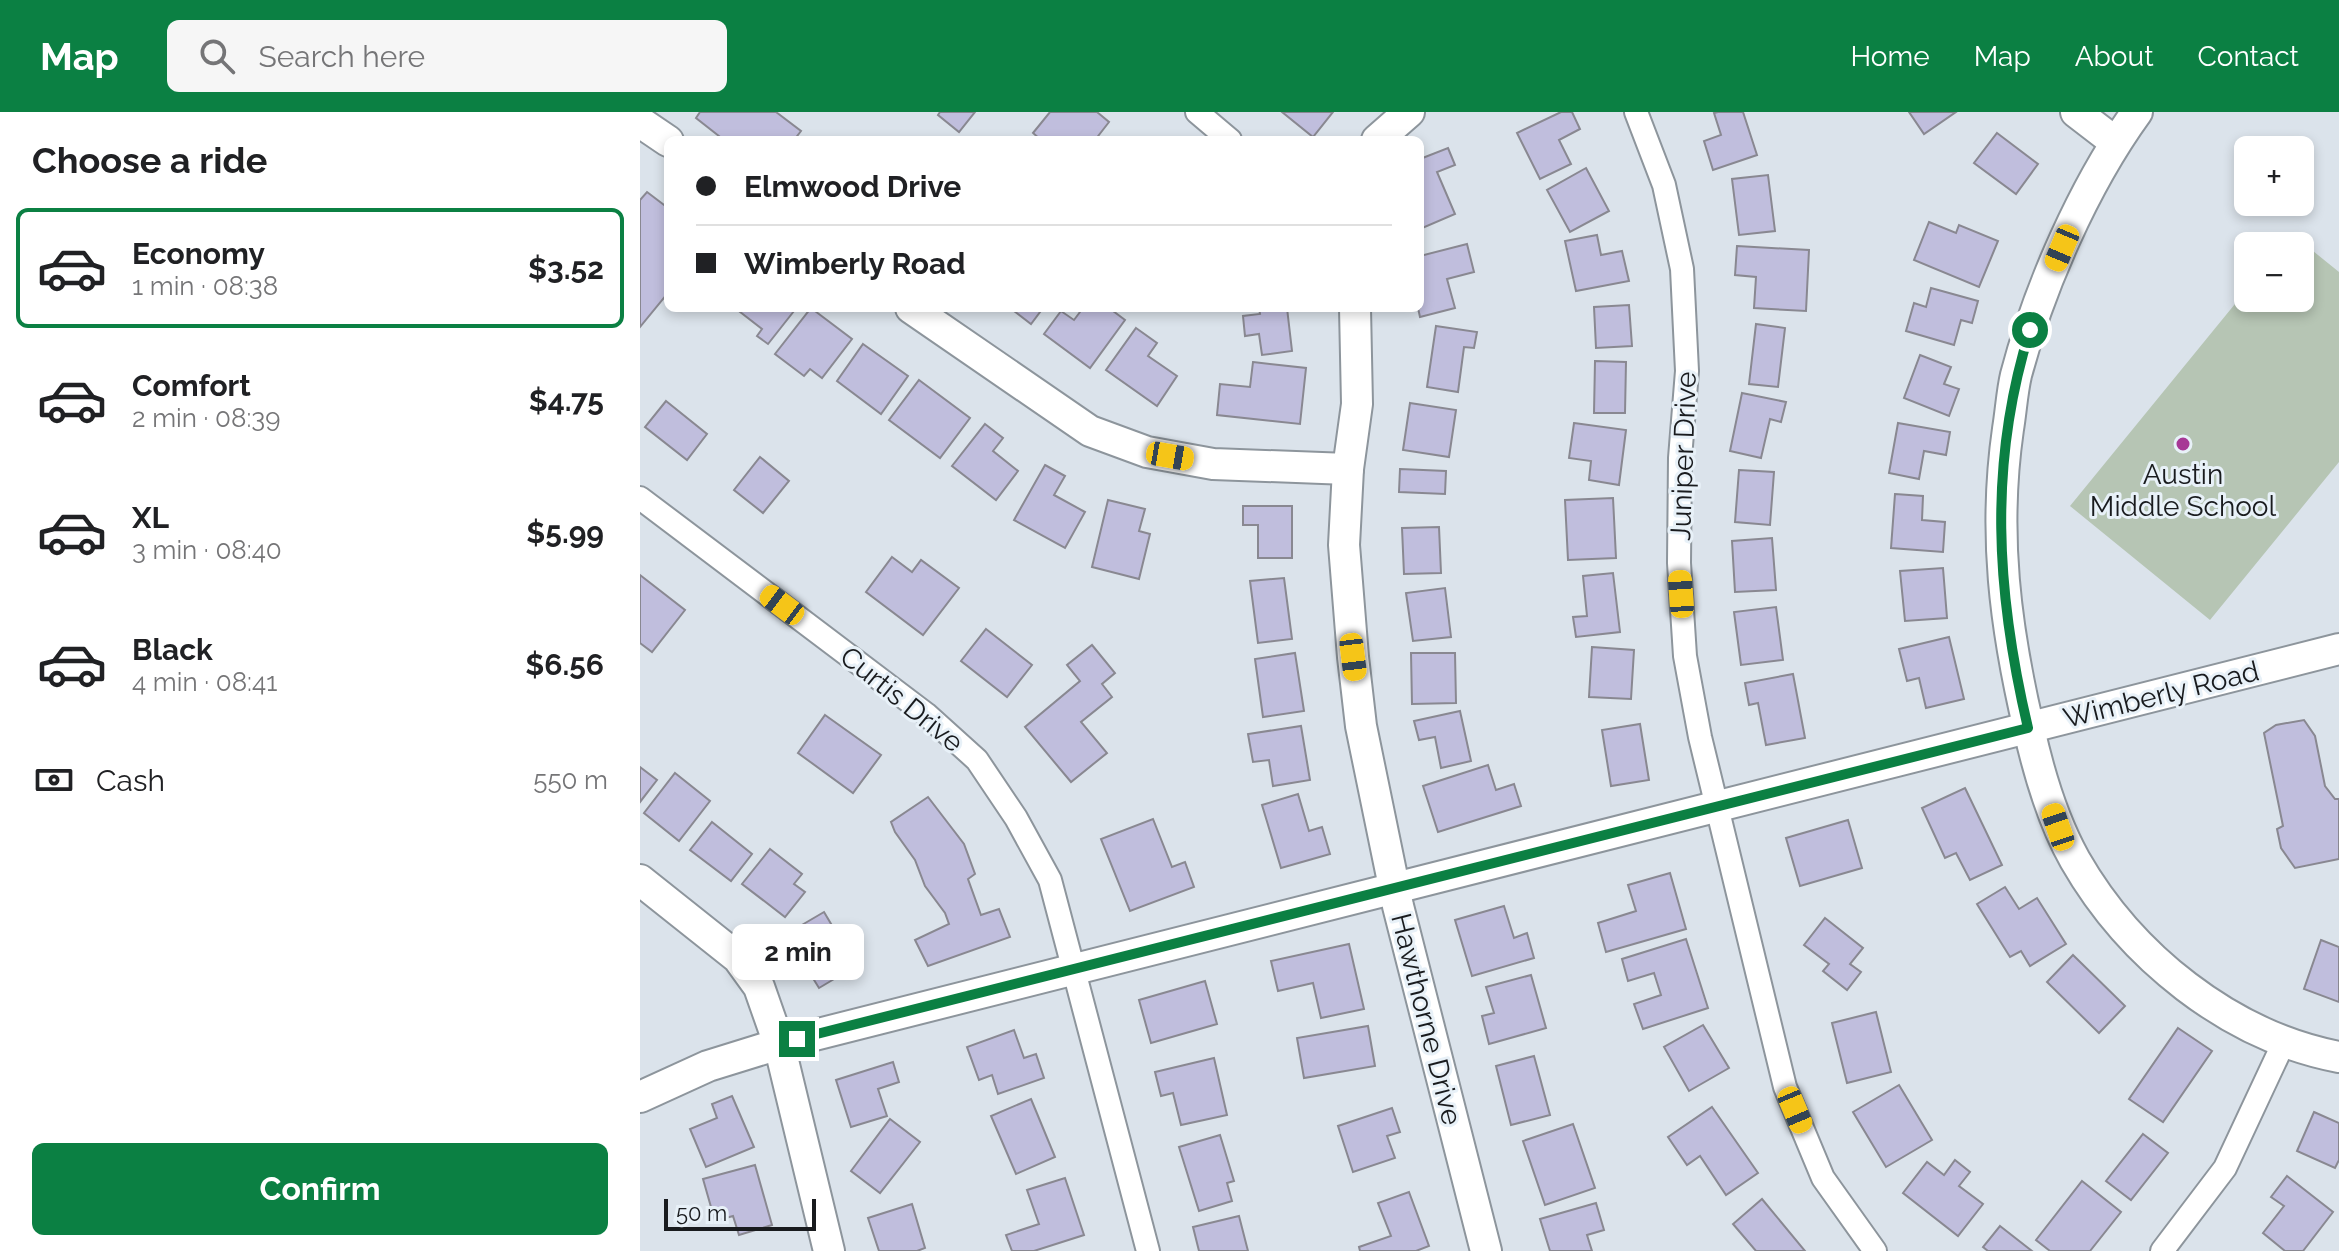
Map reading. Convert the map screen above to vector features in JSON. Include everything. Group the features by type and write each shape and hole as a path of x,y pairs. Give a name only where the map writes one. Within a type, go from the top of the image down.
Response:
{"main road":[{"path":"1382,136 1409,112"},
{"path":"2076,112 2115,142"},
{"path":"2137,112 2115,142 2088,190 2037,306 2015,377 2005,450 2000,527 2004,597 2028,728 2058,827 2075,860 2110,912 2145,951 2197,994 2259,1032 2339,1057"},
{"path":"640,122 664,138"},
{"path":"917,312 1090,431 1132,447 1213,464 1348,469"},
{"name":"Hawthorne Drive","path":"1355,312 1357,404 1348,469 1344,545 1361,726 1393,888 1486,1251"},
{"name":"Wimberly Road","path":"640,1097 708,1066 779,1044 2339,649"},
{"path":"640,880 738,958 759,987 779,1044 829,1251"}],"street":[{"path":"1197,112 1225,136"},
{"name":"Juniper Drive","path":"1636,112 1664,185 1682,269 1687,371 1680,458 1679,563 1685,656 1700,737 1785,1087 1823,1178 1875,1251"},
{"name":"Curtis Drive","path":"640,498 926,714 977,760 1016,818 1050,880 1148,1251"},
{"path":"2162,1251 2225,1168 2284,1042"}],"green space":[{"path":"2314,252 2339,272 2339,462 2210,620 2070,506 2234,305 2234,312 2314,312"}],"building":[{"path":"700,112 776,112 801,131 797,136 719,136 696,118"},
{"path":"940,112 975,112 959,132 938,115"},
{"path":"1050,112 1097,112 1109,122 1098,136 1036,136 1033,133"},
{"path":"1282,112 1333,112 1312,136"},
{"path":"1561,112 1572,112 1580,129 1559,140 1571,164 1540,179 1517,133"},
{"path":"1743,112 1757,155 1713,170 1704,141 1721,135 1714,113"},
{"path":"1909,112 1956,112 1924,134"},
{"path":"1997,133 2038,164 2016,194 1974,163"},
{"path":"1448,148 1455,165 1437,172 1455,214 1424,227 1424,157"},
{"path":"1586,168 1609,211 1570,232 1547,190"},
{"path":"1768,175 1775,231 1739,235 1732,179"},
{"path":"647,192 664,205 664,298 640,327 640,200"},
{"path":"1929,222 1956,233 1959,225 1998,241 1979,287 1914,260"},
{"path":"1597,235 1601,255 1622,251 1629,281 1576,291 1565,241"},
{"path":"1467,244 1474,272 1447,279 1455,308 1420,317 1419,312 1424,312 1424,255"},
{"path":"1737,246 1809,250 1806,311 1754,308 1756,277 1735,275"},
{"path":"1931,288 1978,301 1972,323 1961,320 1954,345 1906,331 1914,303 1926,307"},
{"path":"1629,305 1632,346 1596,348 1594,307"},
{"path":"740,312 793,312 768,344 757,336 762,329"},
{"path":"808,312 816,312 852,339 822,378 810,369 804,376 775,354"},
{"path":"1015,312 1040,312 1031,324"},
{"path":"1060,312 1074,320 1080,312 1114,312 1125,320 1090,368 1044,334"},
{"path":"1287,312 1292,351 1262,355 1259,334 1245,336 1243,316"},
{"path":"1756,324 1785,328 1778,387 1749,384"},
{"path":"1436,326 1477,332 1474,348 1464,347 1458,392 1427,387"},
{"path":"1136,328 1157,343 1148,356 1177,376 1157,406 1106,370"},
{"path":"863,344 908,376 881,414 837,381"},
{"path":"1920,355 1951,367 1944,384 1959,389 1949,416 1904,398"},
{"path":"1595,361 1626,362 1625,413 1594,413"},
{"path":"1253,362 1306,368 1300,424 1217,415 1220,384 1250,387"},
{"path":"919,380 970,418 940,458 889,420"},
{"path":"1742,393 1786,402 1781,422 1770,419 1761,458 1730,451"},
{"path":"666,401 707,434 687,460 645,427"},
{"path":"1410,403 1456,410 1449,457 1403,450"},
{"path":"1574,423 1626,430 1619,485 1589,480 1591,461 1569,458"},
{"path":"1898,423 1950,432 1946,455 1924,451 1919,479 1889,473"},
{"path":"985,424 1003,438 993,451 1018,471 996,500 952,466"},
{"path":"760,457 789,481 763,513 734,490"},
{"path":"1045,465 1065,476 1054,495 1085,512 1065,548 1014,520"},
{"path":"1400,469 1446,471 1445,494 1399,492"},
{"path":"1739,470 1774,472 1770,525 1735,522"},
{"path":"1895,494 1923,496 1922,520 1945,522 1943,552 1891,548"},
{"path":"1613,498 1616,558 1568,560 1565,500"},
{"path":"1108,500 1145,509 1139,531 1150,534 1139,579 1092,567"},
{"path":"1243,506 1292,506 1292,558 1258,558 1258,525 1243,525"},
{"path":"1439,527 1441,573 1404,574 1402,528"},
{"path":"1772,538 1776,590 1735,592 1732,541"},
{"path":"892,557 912,572 921,560 959,588 923,635 866,592"},
{"path":"1943,568 1947,618 1905,621 1900,571"},
{"path":"1613,573 1620,632 1576,637 1573,617 1587,616 1583,576"},
{"path":"640,575 685,610 652,652 640,643"},
{"path":"1284,578 1292,639 1258,643 1250,581"},
{"path":"1445,588 1451,637 1413,641 1406,593"},
{"path":"1776,607 1783,660 1741,665 1734,612"},
{"path":"986,629 1032,665 1007,697 961,661"},
{"path":"1949,637 1964,699 1926,708 1919,678 1907,681 1899,649"},
{"path":"1092,645 1115,673 1102,684 1112,697 1081,722 1107,753 1071,782 1025,727 1080,681 1067,665"},
{"path":"1592,647 1634,650 1631,699 1589,697"},
{"path":"1295,653 1304,711 1263,717 1255,659"},
{"path":"1411,653 1455,653 1456,703 1412,704"},
{"path":"1793,674 1805,738 1766,745 1758,703 1749,705 1745,683"},
{"path":"1460,711 1471,761 1441,768 1435,737 1419,740 1414,721"},
{"path":"825,715 881,755 853,793 798,753"},
{"path":"2304,720 2315,736 2325,786 2335,799 2339,799 2339,859 2295,868 2281,848 2277,829 2283,826 2264,733 2276,725"},
{"path":"1640,724 1649,780 1611,786 1602,730"},
{"path":"1301,726 1310,780 1273,786 1269,760 1253,762 1248,734"},
{"path":"1488,765 1496,790 1514,784 1521,806 1438,832 1423,786"},
{"path":"640,767 657,780 640,802"},
{"path":"675,773 710,801 679,841 644,813"},
{"path":"1965,788 2002,865 1970,880 1956,853 1945,858 1922,808"},
{"path":"1298,794 1309,831 1322,827 1330,854 1281,868 1262,805"},
{"path":"928,797 964,844 975,874 968,879 981,915 999,909 1010,937 928,966 915,940 949,924 891,822"},
{"path":"1153,819 1172,867 1185,862 1194,887 1130,911 1101,839"},
{"path":"1848,820 1862,868 1800,886 1786,838"},
{"path":"712,822 752,854 731,881 690,850"},
{"path":"770,849 802,874 794,884 805,892 785,917 742,884"},
{"path":"1670,873 1686,929 1606,952 1598,923 1636,911 1628,885"},
{"path":"2005,887 2019,909 2037,898 2066,944 2030,966 2021,951 2010,957 1977,904"},
{"path":"1504,906 1514,938 1527,933 1534,958 1472,976 1455,920"},
{"path":"824,912 856,966 819,988 806,967 815,962 795,929"},
{"path":"1825,918 1863,948 1850,964 1861,972 1847,990 1823,971 1829,964 1804,945"},
{"path":"1686,939 1708,1008 1643,1029 1634,1004 1661,995 1654,973 1628,981 1622,959"},
{"path":"2321,940 2339,947 2339,1002 2304,989"},
{"path":"1349,944 1364,1009 1321,1018 1313,983 1278,991 1271,961"},
{"path":"2073,955 2125,1006 2099,1033 2047,982"},
{"path":"1531,975 1546,1028 1489,1044 1482,1016 1494,1013 1486,987"},
{"path":"1205,981 1217,1024 1151,1043 1139,1000"},
{"path":"1876,1012 1891,1072 1847,1083 1832,1023"},
{"path":"1703,1025 1729,1068 1689,1091 1664,1047"},
{"path":"1368,1026 1375,1066 1304,1078 1297,1038"},
{"path":"2178,1028 2212,1051 2163,1122 2129,1099"},
{"path":"1014,1030 1024,1058 1036,1054 1044,1078 998,1094 992,1075 979,1080 967,1047"},
{"path":"1534,1056 1550,1115 1511,1125 1496,1066"},
{"path":"1214,1058 1227,1115 1181,1125 1173,1093 1161,1096 1155,1072"},
{"path":"893,1062 899,1082 878,1089 887,1116 851,1127 836,1080"},
{"path":"1899,1085 1932,1140 1886,1167 1853,1112"},
{"path":"732,1096 754,1147 706,1167 690,1129 717,1118 712,1104"},
{"path":"1031,1099 1055,1157 1016,1174 991,1116"},
{"path":"1712,1107 1758,1173 1726,1195 1700,1156 1687,1165 1668,1137"},
{"path":"1392,1108 1400,1132 1387,1136 1395,1158 1353,1172 1338,1126"},
{"path":"2314,1112 2339,1123 2339,1160 2335,1168 2297,1151"},
{"path":"890,1119 920,1142 880,1193 851,1171"},
{"path":"1573,1124 1595,1188 1545,1205 1523,1141"},
{"path":"2143,1134 2168,1153 2131,1200 2106,1181"},
{"path":"1220,1135 1234,1181 1227,1183 1232,1201 1199,1211 1179,1147"},
{"path":"1955,1160 1970,1172 1959,1186 1983,1204 1958,1236 1903,1193 1927,1162 1944,1175"},
{"path":"755,1165 772,1225 739,1235 733,1216 715,1221 703,1179"},
{"path":"2287,1176 2333,1212 2303,1251 2285,1251 2263,1233 2284,1206 2271,1197"},
{"path":"1065,1178 1084,1235 1034,1251 1012,1251 1006,1235 1039,1224 1027,1190"},
{"path":"2082,1181 2121,1212 2090,1251 2050,1251 2036,1240"},
{"path":"1409,1192 1429,1246 1416,1251 1360,1251 1359,1247 1391,1236 1378,1203"},
{"path":"1762,1199 1805,1251 1756,1251 1733,1224"},
{"path":"1596,1203 1604,1230 1587,1235 1592,1251 1550,1251 1540,1219"},
{"path":"912,1204 925,1248 917,1251 879,1251 868,1218"},
{"path":"1239,1216 1248,1251 1199,1251 1193,1227"},
{"path":"2000,1226 2032,1251 1988,1251 1983,1247"}],"place":[{"name":"Austin Middle School","path":"2183,444"}],"route":[{"path":"797,1039 2028,728 2002,582 2000,527 2005,450 2015,377 2030,330"}]}
